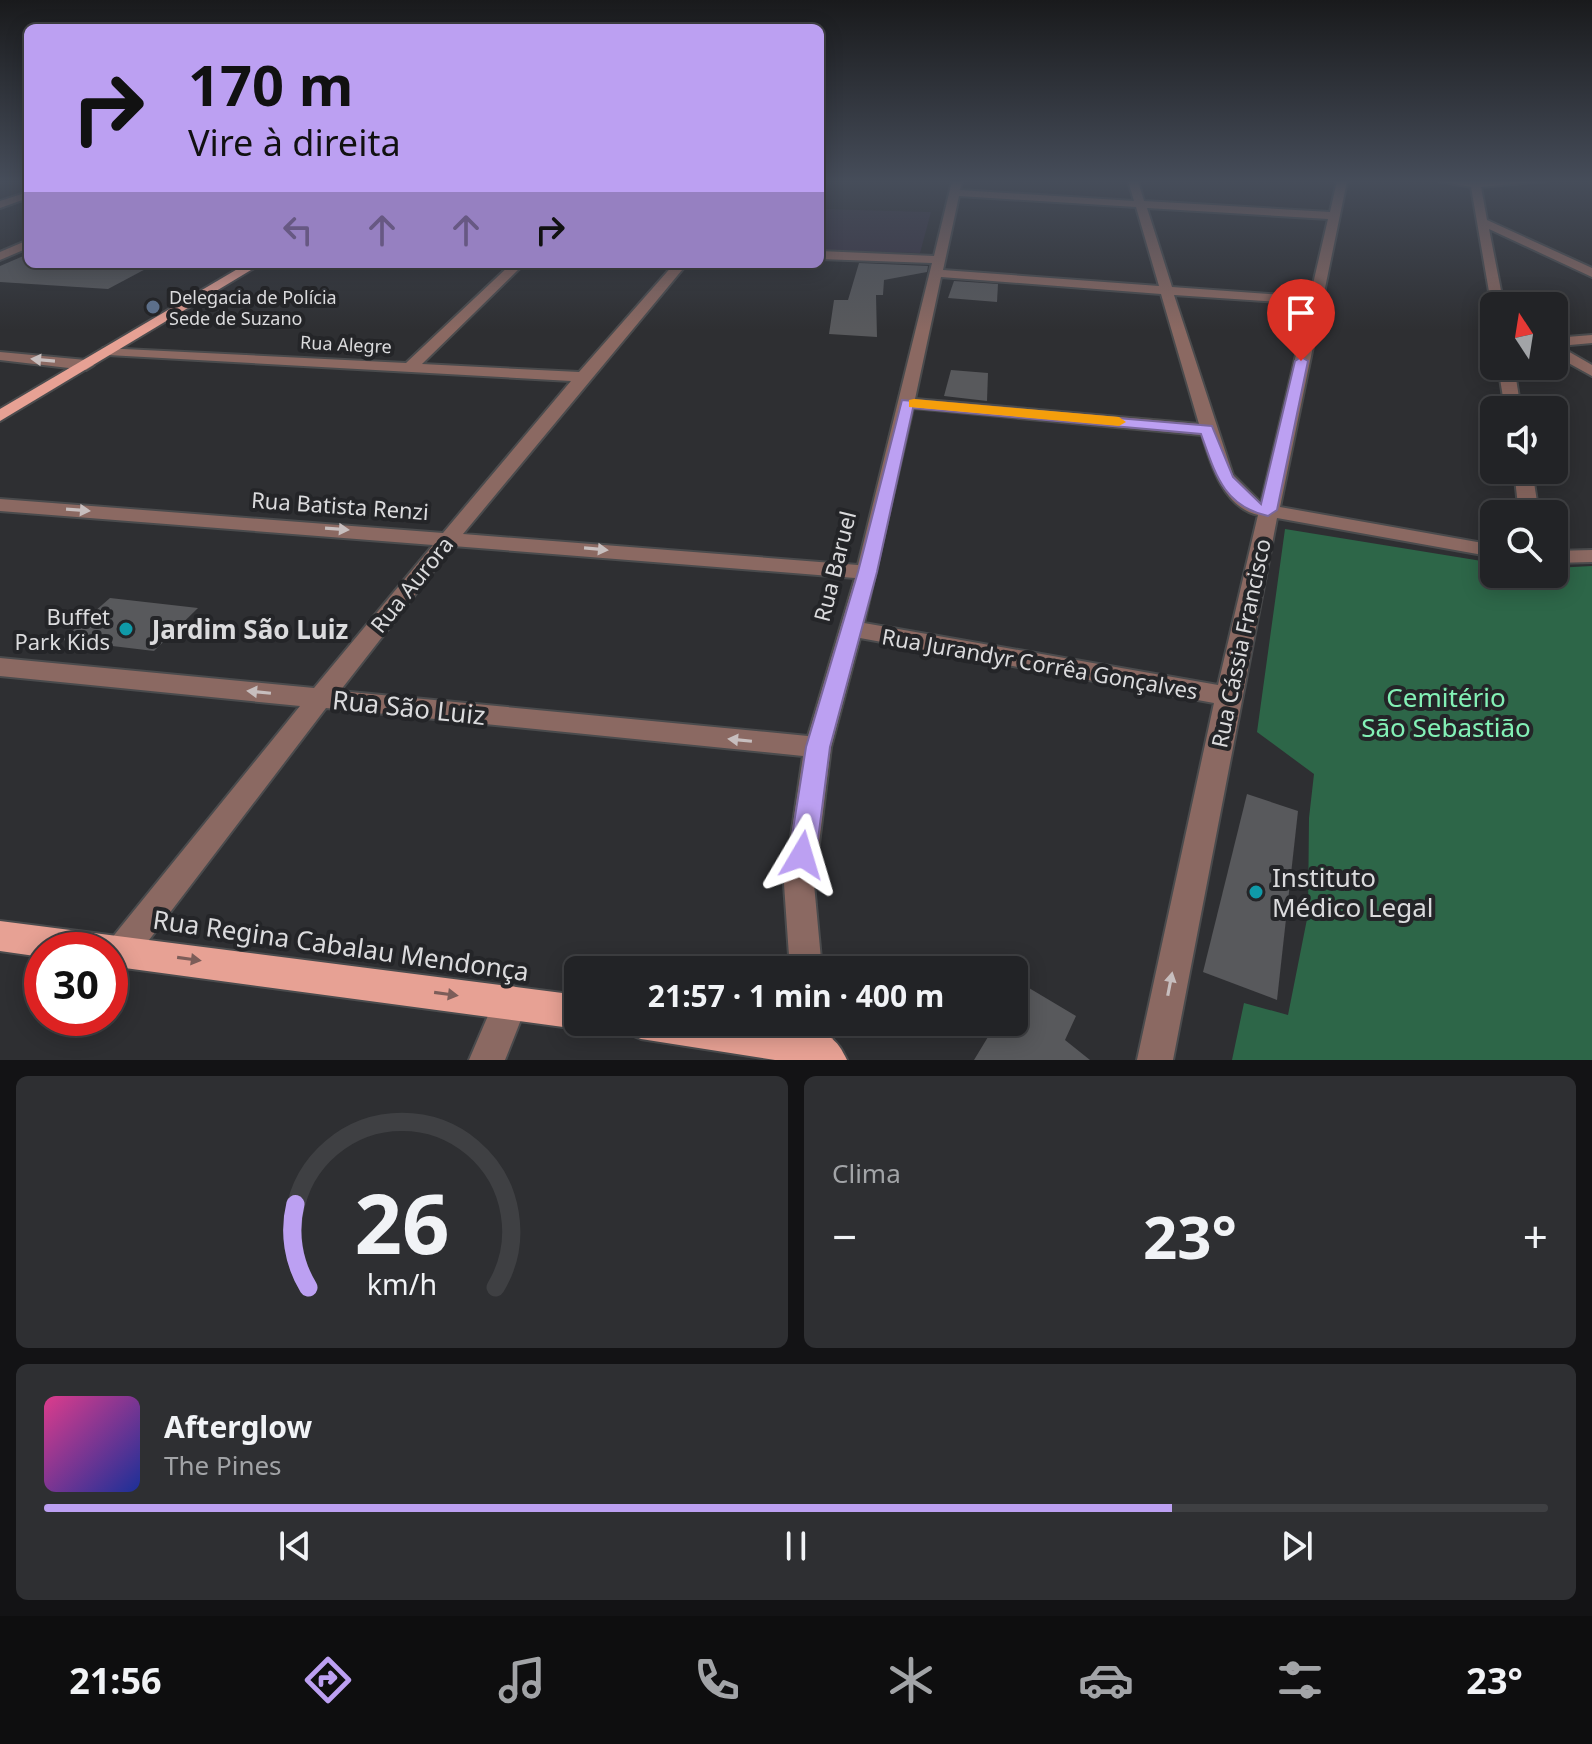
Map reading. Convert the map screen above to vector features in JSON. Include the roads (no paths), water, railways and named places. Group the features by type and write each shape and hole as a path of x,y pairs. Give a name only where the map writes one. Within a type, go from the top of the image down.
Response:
{"main road":[{"path":"0,416 248,268"},
{"name":"Rua Regina Cabalau Mendonça","path":"0,936 24,939"},
{"name":"Rua Regina Cabalau Mendonça","path":"128,951 564,1010"},
{"path":"755,1036 820,1044"}],"street":[{"name":"Rua Baruel","path":"805,956 799,884 818,747 867,572 946,230"},
{"path":"1148,230 1207,430 1224,477 1233,490 1254,508 1480,548"},
{"name":"Rua Cássia Francisco","path":"1155,1060 1228,696 1332,230"},
{"path":"1486,230 1495,292"},
{"path":"1501,230 1592,273"},
{"path":"0,256 24,246"},
{"path":"824,255 1168,291 1315,301"},
{"path":"410,367 514,268"},
{"name":"Rua Aurora","path":"128,942 449,537 581,377 677,268"},
{"path":"1568,341 1592,339"},
{"name":"Rua Alegre","path":"108,351 581,377"},
{"path":"0,356 86,365"},
{"path":"1568,357 1592,371"},
{"path":"907,403 1207,430"},
{"name":"Rua Batista Renzi","path":"0,505 449,537 867,572"},
{"path":"1568,557 1592,556"},
{"name":"Rua Jurandyr Corrêa Gonçalves","path":"851,629 1228,696"},
{"name":"Rua São Luiz","path":"0,667 818,747"},
{"path":"487,1060 511,1002"}],"place":[{"name":"Delegacia de Polícia Sede de Suzano","path":"153,307"},
{"name":"Buffet Park Kids","path":"126,629"},
{"name":"Instituto Médico Legal","path":"1256,892"}],"district":[{"name":"Jardim São Luiz","path":"250,629"}],"park label":[{"name":"Cemitério São Sebastião","path":"1446,712"}]}
